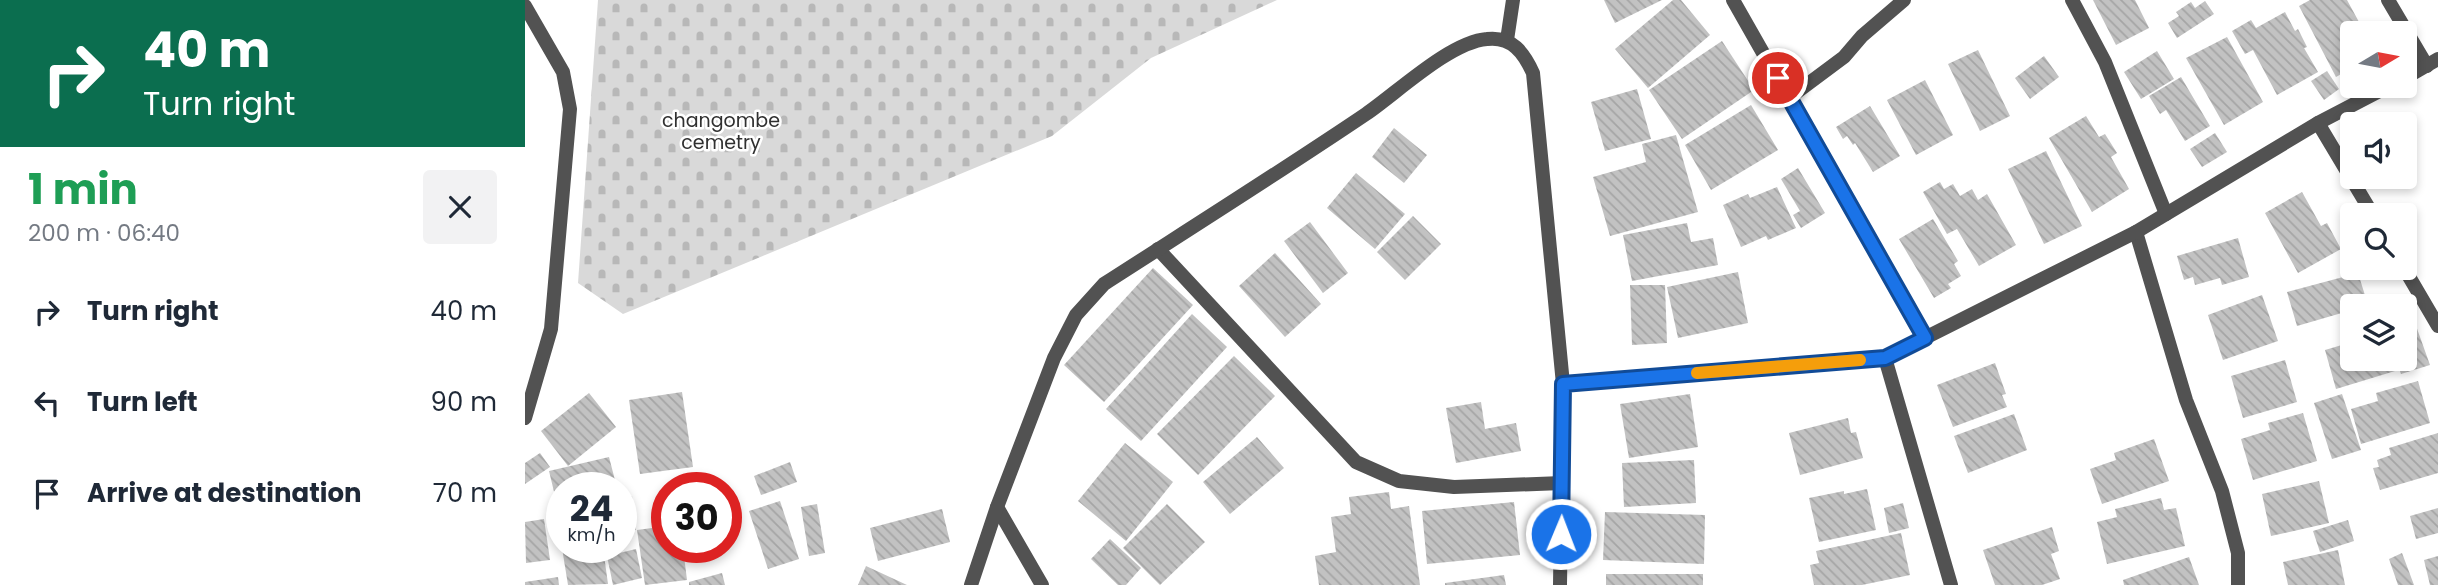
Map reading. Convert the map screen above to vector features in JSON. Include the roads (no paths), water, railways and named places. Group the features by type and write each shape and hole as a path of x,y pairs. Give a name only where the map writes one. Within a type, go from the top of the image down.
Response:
{"street":[{"path":"1507,40 1513,0"},
{"path":"1733,0 1925,338"},
{"path":"1789,97 1844,57 1862,36 1903,0"},
{"path":"2072,0 2105,62 2166,214"},
{"path":"2388,0 2433,62 2417,71"},
{"path":"525,6 563,72 570,109 551,329 525,418"},
{"path":"971,585 1053,358 1076,316 1104,284 1367,113 1455,49 1486,38 1507,40 1524,55 1533,73 1563,384 1560,585"},
{"path":"1563,384 1885,358 2136,232 2318,123 2366,98"},
{"path":"2318,123 2365,203"},
{"path":"2136,232 2186,400 2222,491 2238,553 2238,585"},
{"path":"1158,249 1356,462 1399,481 1454,487 1562,483"},
{"path":"2411,280 2438,326"},
{"path":"1885,358 1951,585"},
{"path":"997,508 1042,585"}],"park label":[{"name":"changombe cemetry","path":"721,131"}]}
